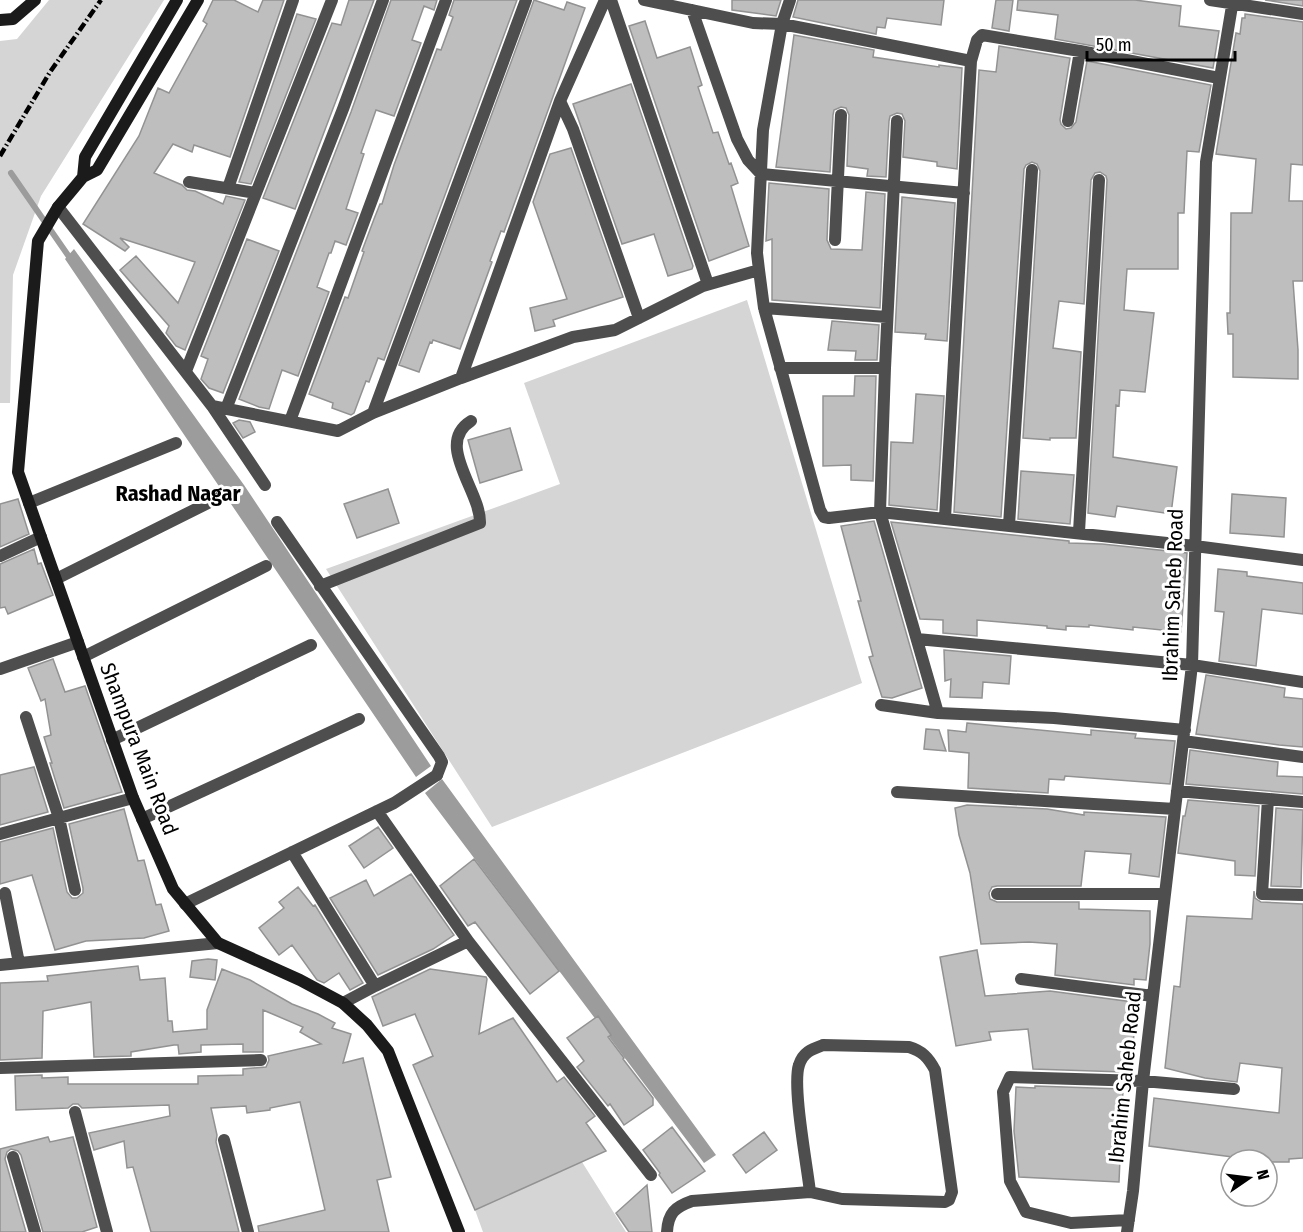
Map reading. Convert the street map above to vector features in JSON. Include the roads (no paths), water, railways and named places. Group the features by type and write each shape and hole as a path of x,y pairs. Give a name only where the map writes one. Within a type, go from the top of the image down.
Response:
{"street":[{"path":"0,20 13,19 35,0"},
{"name":"Shampura Main Road","path":"83,177 85,157 177,0"},
{"name":"Shampura Main Road","path":"198,0 97,170 83,177 55,211 39,241 18,472 133,798 172,889 218,943 300,980 343,1004 368,1025 388,1052 459,1232"},
{"path":"228,188 293,0"},
{"path":"186,371 332,0"},
{"path":"226,409 343,110 383,0"},
{"path":"290,421 446,0"},
{"path":"373,413 526,0"},
{"path":"461,378 560,101 605,0"},
{"path":"611,0 708,284"},
{"path":"644,0 753,23 782,24 971,61"},
{"path":"790,0 782,24 763,130 757,253 764,308 820,510 824,517 880,512 1079,532 1303,560"},
{"path":"1210,0 1303,14"},
{"name":"Ibrahim Saheb Road","path":"1128,1226 1192,665 1206,162 1233,2"},
{"path":"692,10 737,139 748,160 761,174 964,193"},
{"path":"945,519 971,61 977,40 982,35 1219,78"},
{"path":"1068,121 1080,51"},
{"path":"560,101 573,129 639,318"},
{"path":"835,240 841,115"},
{"path":"897,121 880,512 938,713"},
{"path":"1009,525 1032,170"},
{"path":"1079,532 1098,180"},
{"path":"189,182 256,193"},
{"path":"55,211 186,371 265,485"},
{"path":"212,406 338,431 373,413 461,378 573,338 615,330 708,284 759,270"},
{"path":"764,308 887,318"},
{"path":"780,368 885,368"},
{"path":"320,586 478,525 481,521 458,455 456,436 462,427 471,421"},
{"path":"28,503 176,443"},
{"path":"56,579 220,497"},
{"path":"185,904 377,812 437,775 442,762 276,522"},
{"path":"0,556 41,537"},
{"path":"83,657 266,566"},
{"path":"917,639 1192,665 1303,682"},
{"path":"0,669 78,642"},
{"path":"112,740 311,645"},
{"path":"881,705 938,713 1054,718 1184,735 1303,757"},
{"path":"26,717 59,818 75,890"},
{"path":"142,819 359,719"},
{"path":"1177,791 1303,802"},
{"path":"897,792 1175,809"},
{"path":"0,834 133,798"},
{"path":"1268,799 1262,894 1303,895"},
{"path":"377,812 468,940 651,1175"},
{"path":"292,852 375,986"},
{"path":"5,893 19,963"},
{"path":"997,894 1165,894"},
{"path":"343,1004 468,940"},
{"path":"0,965 218,943"},
{"path":"1021,979 1153,996"},
{"path":"667,1232 671,1212 692,1201 810,1192 854,1199 945,1202 951,1197 934,1070 929,1058 909,1047 824,1045 805,1053 798,1066 798,1089 810,1192"},
{"path":"0,1068 261,1060"},
{"path":"1128,1226 1071,1223 1026,1212 1010,1181 1003,1092 1010,1077 1143,1082 1234,1089"},
{"path":"75,1112 107,1232"},
{"path":"224,1140 248,1232"},
{"path":"13,1157 35,1232"}],"waterway":[{"path":"11,173 72,261"}],"railway":[{"path":"0,156 50,72 101,0"}],"district":[{"name":"Rashad Nagar","path":"178,493"}]}
